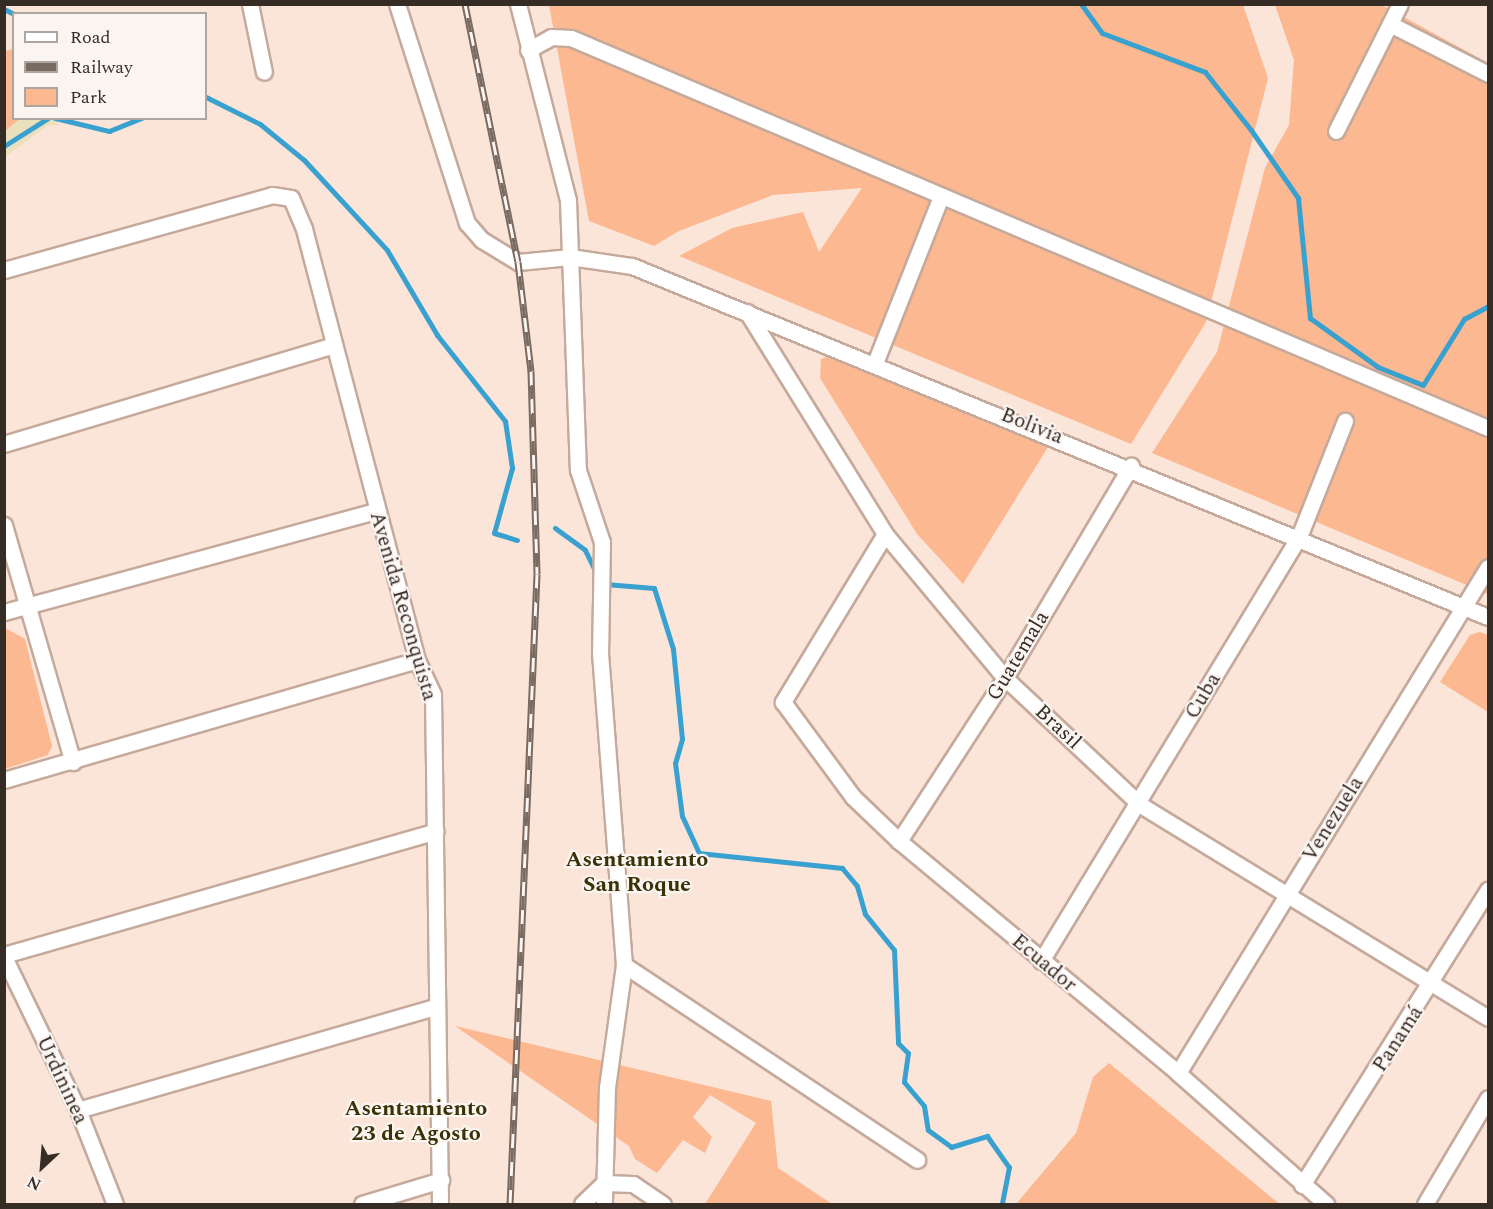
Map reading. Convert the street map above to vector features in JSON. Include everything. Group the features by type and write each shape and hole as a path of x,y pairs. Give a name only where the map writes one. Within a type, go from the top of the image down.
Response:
{"street":[{"path":"250,4 264,72"},
{"name":"Bolivia","path":"397,4 468,223 482,240 518,262 570,257 632,266 1131,466 1488,618"},
{"path":"518,4 568,200 578,470 602,542 600,653 624,965 607,1087 604,1204"},
{"path":"1336,131 1400,4"},
{"path":"1390,24 1488,74"},
{"path":"528,50 551,37 571,39 1488,428"},
{"name":"Avenida Reconquista","path":"4,270 272,195 291,198 333,345 375,511 417,660 433,695 440,917 434,1006 440,1204"},
{"path":"875,363 939,201"},
{"name":"Brasil","path":"747,312 885,534 1005,678 1139,804 1288,892 1488,1018"},
{"path":"4,444 333,345"},
{"name":"Cuba","path":"1041,962 1299,537 1345,421"},
{"name":"Guatemala","path":"899,841 1005,678 1131,466"},
{"path":"4,612 27,608 375,511"},
{"path":"4,525 74,762"},
{"name":"Ecuador","path":"885,534 783,702 854,797 899,841 1041,962 1178,1073 1326,1204"},
{"name":"Venezuela","path":"1178,1073 1488,567"},
{"path":"4,780 74,762 417,660"},
{"path":"4,956 436,831"},
{"name":"Panamá","path":"1302,1185 1433,984 1488,890"},
{"name":"Urdininea","path":"4,956 78,1110 115,1204"},
{"path":"624,965 917,1160"},
{"path":"78,1110 434,1006"},
{"path":"1425,1204 1488,1098"},
{"path":"362,1204 441,1180"},
{"path":"582,1204 604,1183 633,1184 663,1204"}],"green space":[{"path":"549,5 1243,5 1268,78 1206,322 1131,444 679,256 732,228 803,212 819,252 862,188 773,195 679,231 654,246 589,221"},
{"path":"1275,5 1382,5 1488,63 1488,594 1152,453 1217,352 1265,168 1289,125 1294,60"},
{"path":"12,49 12,120 19,120 5,131 4,51"},
{"path":"832,355 1048,447 963,584 917,534 820,378 821,359"},
{"path":"5,628 25,639 52,746 48,755 5,769"},
{"path":"1480,632 1488,635 1488,712 1440,682 1470,635"},
{"path":"455,1026 771,1101 778,1168 832,1204 705,1204 756,1123 710,1095 693,1117 712,1137 705,1153 683,1140 657,1173 635,1159 629,1146"},
{"path":"1109,1063 1280,1204 1016,1204 1076,1133 1093,1077"}],"sand":[{"path":"19,120 53,120 59,125 47,126 5,157 5,131"}],"waterway":[{"path":"1081,4 1102,33 1205,72 1251,130 1298,198 1310,318 1378,367 1423,385 1464,319 1488,306"},
{"path":"4,9 12,13"},
{"path":"207,98 260,124 304,160 387,250 437,335 505,421 512,468 494,533 517,540"},
{"path":"4,146 45,120"},
{"path":"63,120 109,131 136,120"},
{"path":"555,528 585,550 597,575"},
{"path":"605,584 654,588 673,649 682,739 675,763 682,816 699,853 842,868 857,886 865,914 894,950 898,1043 908,1053 904,1082 924,1106 928,1130 951,1147 987,1136 1009,1167 1002,1204"}],"railway":[{"path":"465,4 518,262 531,371 537,574 510,1204"}],"district":[{"name":"Asentamiento San Roque","path":"637,872"},
{"name":"Asentamiento 23 de Agosto","path":"416,1120"}]}
